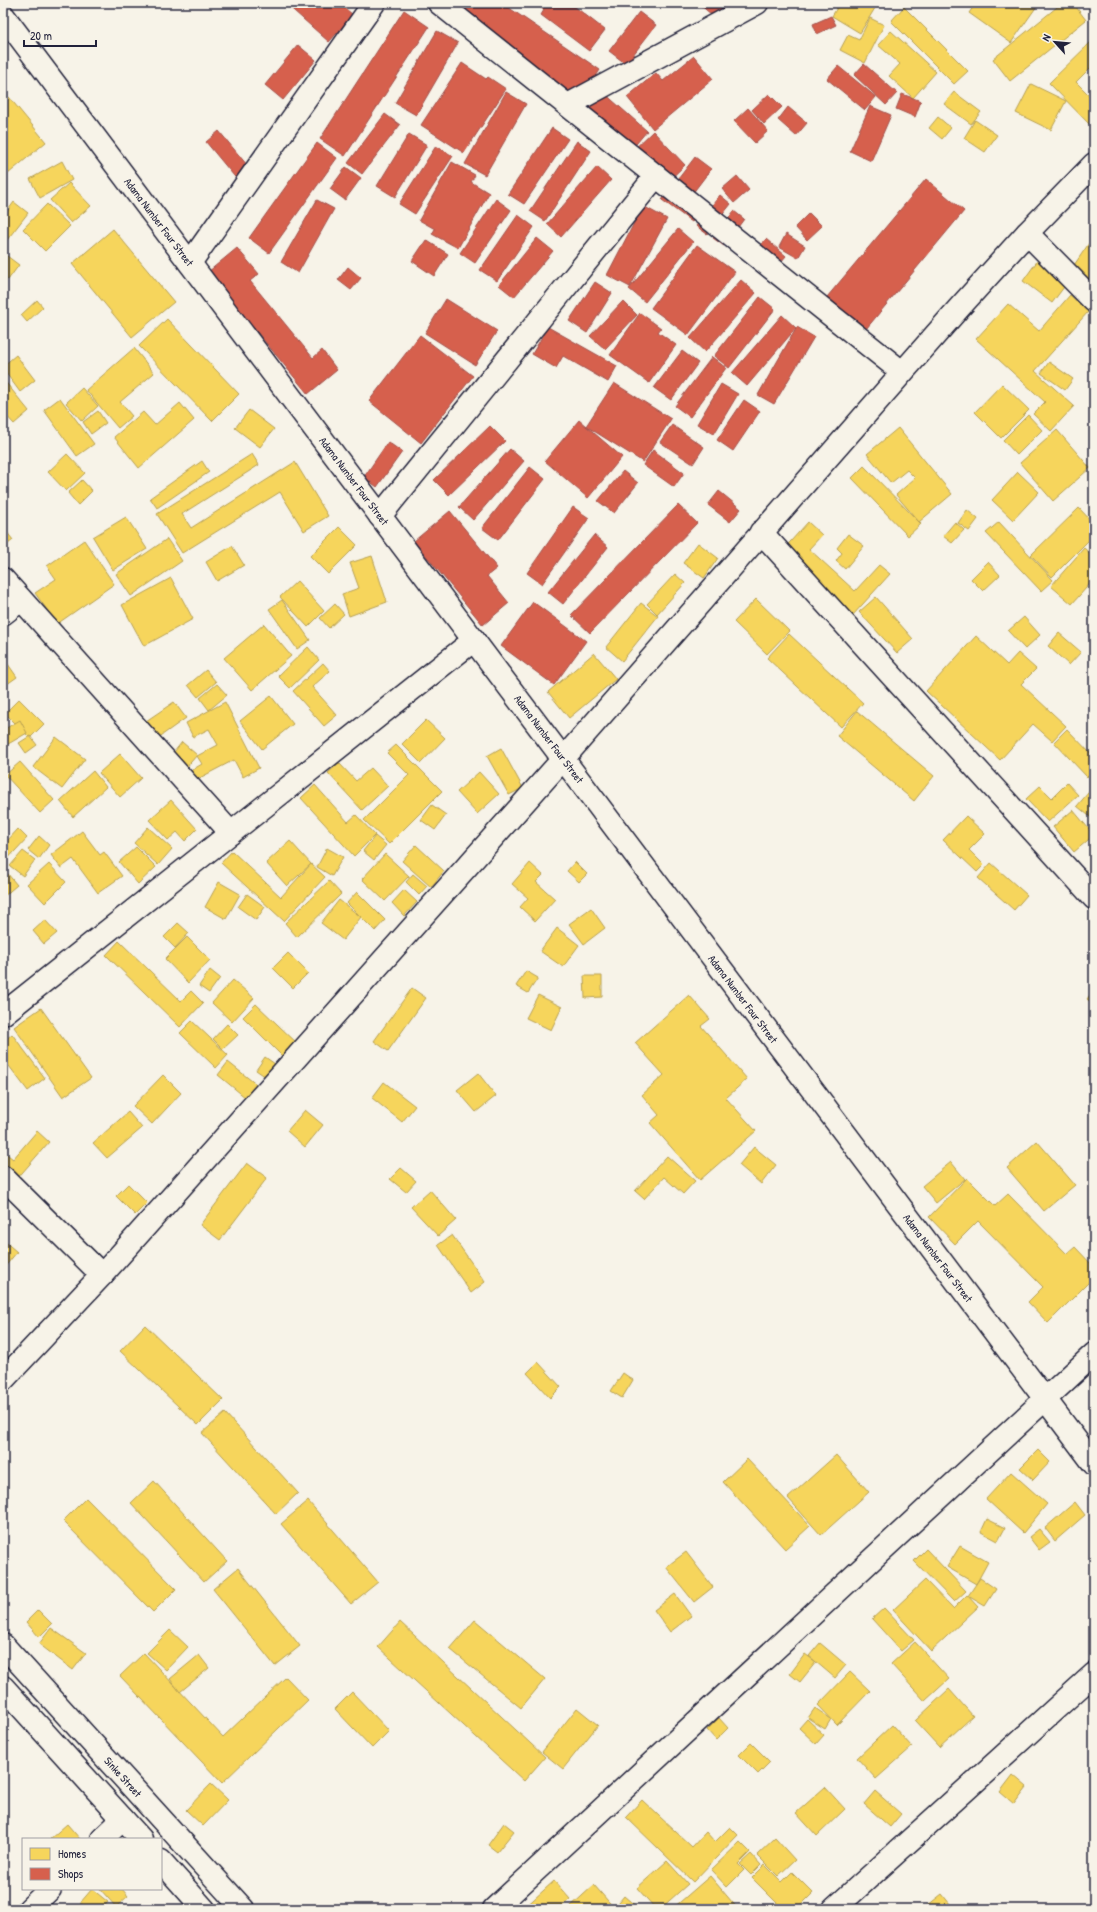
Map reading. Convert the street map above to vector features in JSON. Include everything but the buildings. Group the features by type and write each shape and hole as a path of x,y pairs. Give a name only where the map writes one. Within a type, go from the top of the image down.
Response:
{"street":[{"path":"190,263 374,3"},
{"path":"439,3 902,372"},
{"path":"568,106 757,3"},
{"name":"Adama Number Four Street","path":"3,15 1044,1400 1094,1464"},
{"path":"3,1380 102,1275 563,759 902,372 1027,233 1094,164"},
{"path":"380,516 656,176"},
{"path":"1027,233 1094,301"},
{"path":"761,532 1091,887"},
{"path":"3,579 231,833"},
{"path":"3,614 22,600"},
{"path":"3,1014 474,640"},
{"path":"3,1176 102,1275"},
{"path":"494,1909 1094,1354"},
{"name":"Sinke Street","path":"3,1645 243,1909"},
{"path":"834,1909 1094,1674"},
{"path":"3,1688 140,1838"},
{"path":"103,1838 123,1820"},
{"path":"162,1863 204,1909"},
{"path":"29,1909 49,1890"}]}
